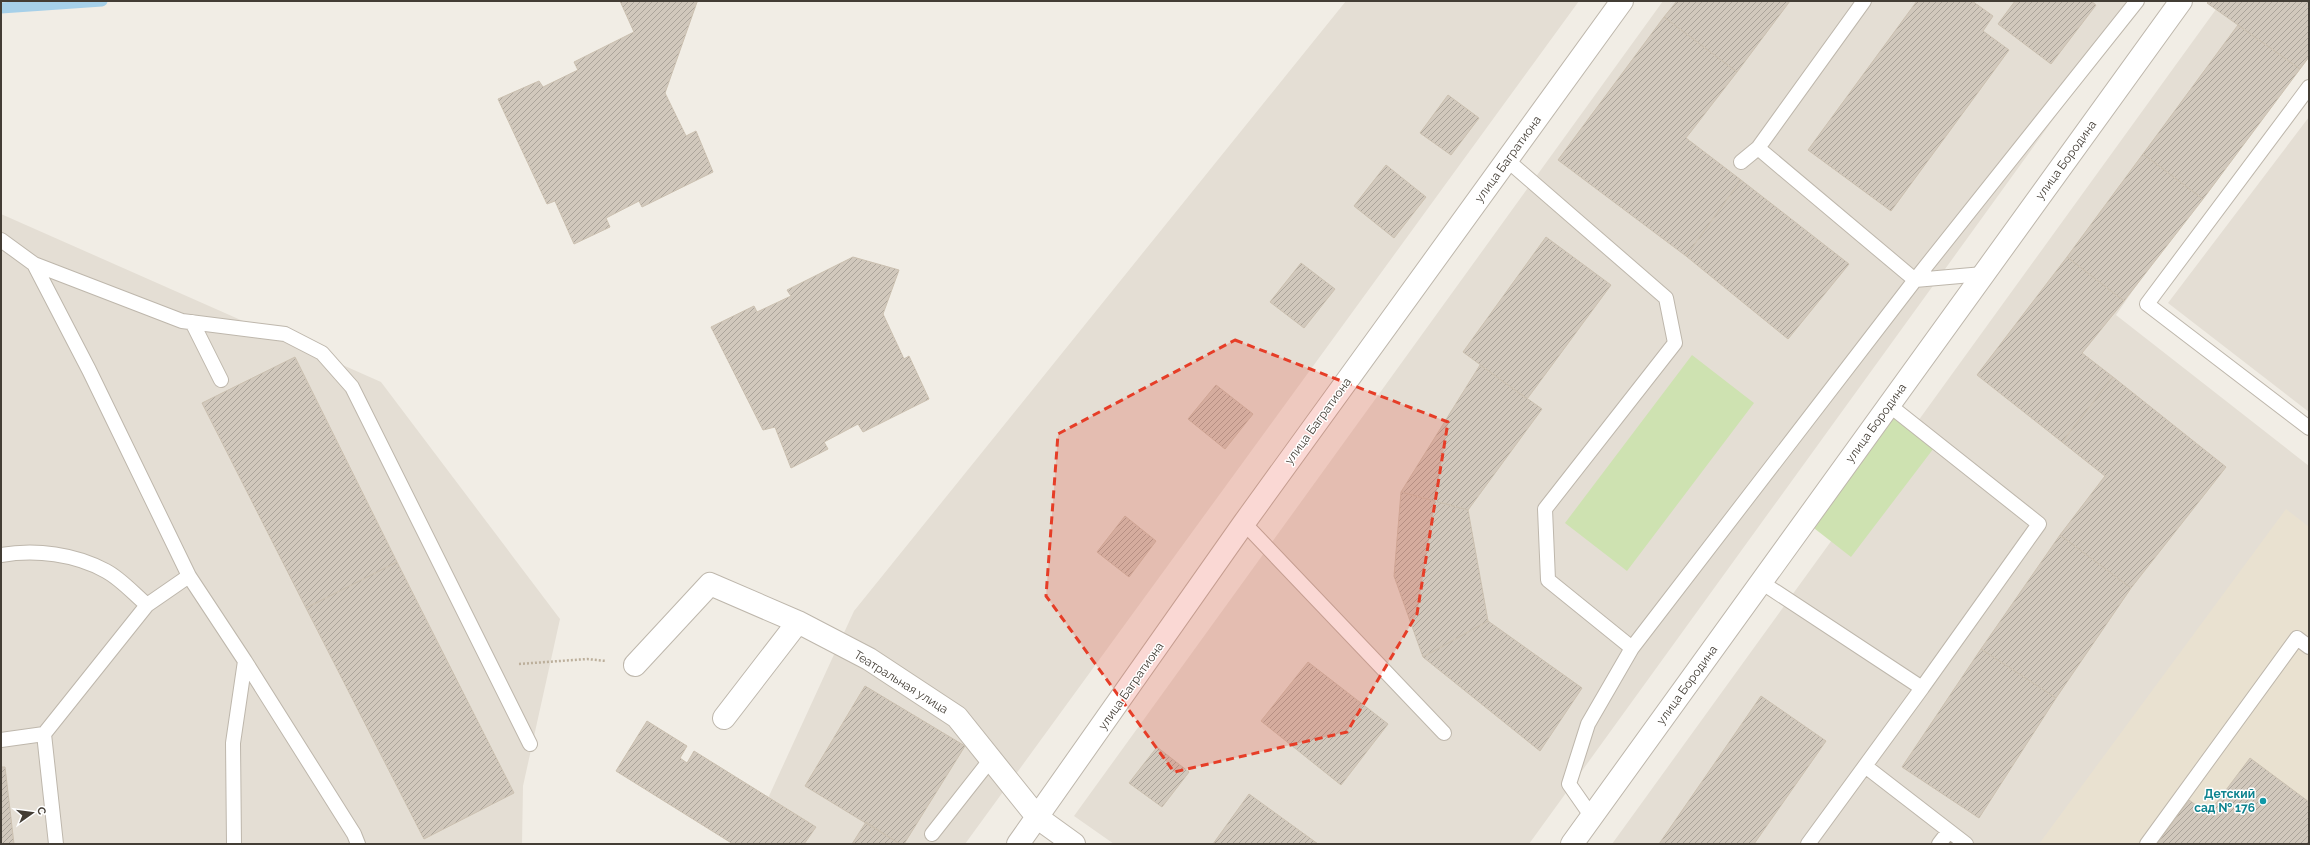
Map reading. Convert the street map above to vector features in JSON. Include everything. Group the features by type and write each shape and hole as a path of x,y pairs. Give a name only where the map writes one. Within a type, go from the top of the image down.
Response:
{"street":[{"name":"улица Багратиона","path":"1018,844 1038,818 1244,523 1622,1"},
{"name":"улица Бородина","path":"1572,844 2179,2"},
{"name":"Театральная улица","path":"635,665 710,584 798,622 869,660 957,717 1038,818 1074,844"},
{"path":"724,718 798,622"}],"lane":[{"path":"1740,162 1758,148 1864,1"},
{"path":"1592,817 1569,784 1588,724 1632,648 1915,280 2137,1"},
{"path":"2309,87 2147,304 2309,428"},
{"path":"1758,148 1915,280 1983,274"},
{"path":"1507,160 1666,298 1675,343 1545,509 1548,580 1632,648"},
{"path":"1,240 34,264 182,321 285,334 322,353 352,387 530,744"},
{"path":"34,264 89,370 189,576 245,661 354,834 358,844"},
{"path":"192,322 221,380"},
{"path":"1808,844 2039,524 1889,405"},
{"path":"1244,523 1444,733"},
{"path":"1,555 15,553 62,555 107,571 147,605"},
{"path":"1,740 44,734 147,605 189,576"},
{"path":"1761,582 1922,688"},
{"path":"2146,844 2297,638 2309,647"},
{"path":"234,844 234,743 245,661"},
{"path":"44,734 56,844"},
{"path":"932,834 991,760"},
{"path":"1865,766 1966,844"},
{"path":"1939,844 1949,832"}],"path":[{"path":"491,667 587,659"}],"highlighted area":[{"path":"1235,340 1448,422 1417,614 1347,732 1174,772 1046,596 1058,434"}],"shaded area":[{"path":"1346,1 1579,1 965,844 747,844 854,611"},
{"path":"1663,1 2139,1 1529,844 1114,844 1074,816"},
{"path":"2222,1 2309,37 2116,315 2309,466 2309,844 1612,844"},
{"path":"2309,117 2309,412 2168,303"},
{"path":"1,214 381,382 560,619 523,786 522,844 1,844"},
{"path":"2286,509 2309,527 2309,844 2039,844"}],"green space":[{"path":"1692,355 1754,403 1627,571 1565,523"},
{"path":"1899,408 1940,440 1851,557 1810,525"}],"building":[{"path":"620,1 699,1 697,2 665,93 686,136 696,131 713,172 642,207 639,201 606,218 610,227 574,244 555,201 547,204 498,99 539,81 543,87 578,70 574,62 634,32"},
{"path":"1677,1 1790,1 1737,72 1664,17"},
{"path":"1917,1 1972,1 1993,16 1983,31 2009,50 1891,211 1808,150"},
{"path":"2015,1 2091,1 2096,5 2051,64 1998,24"},
{"path":"2209,1 2309,1 2309,57 2300,69 2207,3"},
{"path":"1664,17 1737,72 1686,138 1741,180 1686,256 1558,160"},
{"path":"2238,25 2300,69 2203,199 2143,154"},
{"path":"1448,95 1479,118 1451,155 1420,133"},
{"path":"2143,154 2203,199 2124,301 2067,257"},
{"path":"1386,165 1426,197 1394,238 1354,206"},
{"path":"1741,180 1849,264 1788,339 1686,256"},
{"path":"1546,237 1611,285 1527,399 1463,352"},
{"path":"853,257 899,270 883,314 904,359 909,356 929,399 863,432 858,424 824,442 828,449 791,468 775,427 763,430 711,327 754,306 757,312 791,296 787,290"},
{"path":"2067,257 2124,301 2082,353 2113,377 2062,442 1977,375"},
{"path":"1301,263 1335,289 1304,328 1270,302"},
{"path":"295,357 397,562 306,608 202,403"},
{"path":"1480,365 1542,409 1468,510 1401,492"},
{"path":"2113,377 2226,467 2131,588 2060,535 2105,476 2062,442"},
{"path":"1216,385 1253,414 1225,449 1188,419"},
{"path":"1401,492 1468,510 1488,621 1423,657 1394,576"},
{"path":"1125,516 1156,541 1129,577 1097,552"},
{"path":"2060,535 2131,588 2056,698 1981,649"},
{"path":"397,562 514,793 424,839 306,608"},
{"path":"1488,621 1582,688 1540,751 1423,657"},
{"path":"1981,649 2056,698 1979,818 1902,767"},
{"path":"1308,662 1388,724 1341,785 1261,721"},
{"path":"865,686 965,746 904,844 900,844 805,786"},
{"path":"1761,696 1826,741 1754,844 1659,844"},
{"path":"647,721 687,746 680,758 687,763 694,751 816,827 804,844 733,844 616,771"},
{"path":"1157,747 1189,772 1162,807 1129,783"},
{"name":"Детский сад № 176","path":"2250,758 2309,802 2309,844 2157,844 2189,800 2208,814"},
{"path":"1,767 5,767 14,844 1,844"},
{"path":"1249,794 1318,844 1213,844"},
{"path":"866,822 900,844 852,844"}],"waterway":[{"path":"1,8 102,1"}],"place":[{"name":"Детский сад № 176","path":"2263,801"}]}
